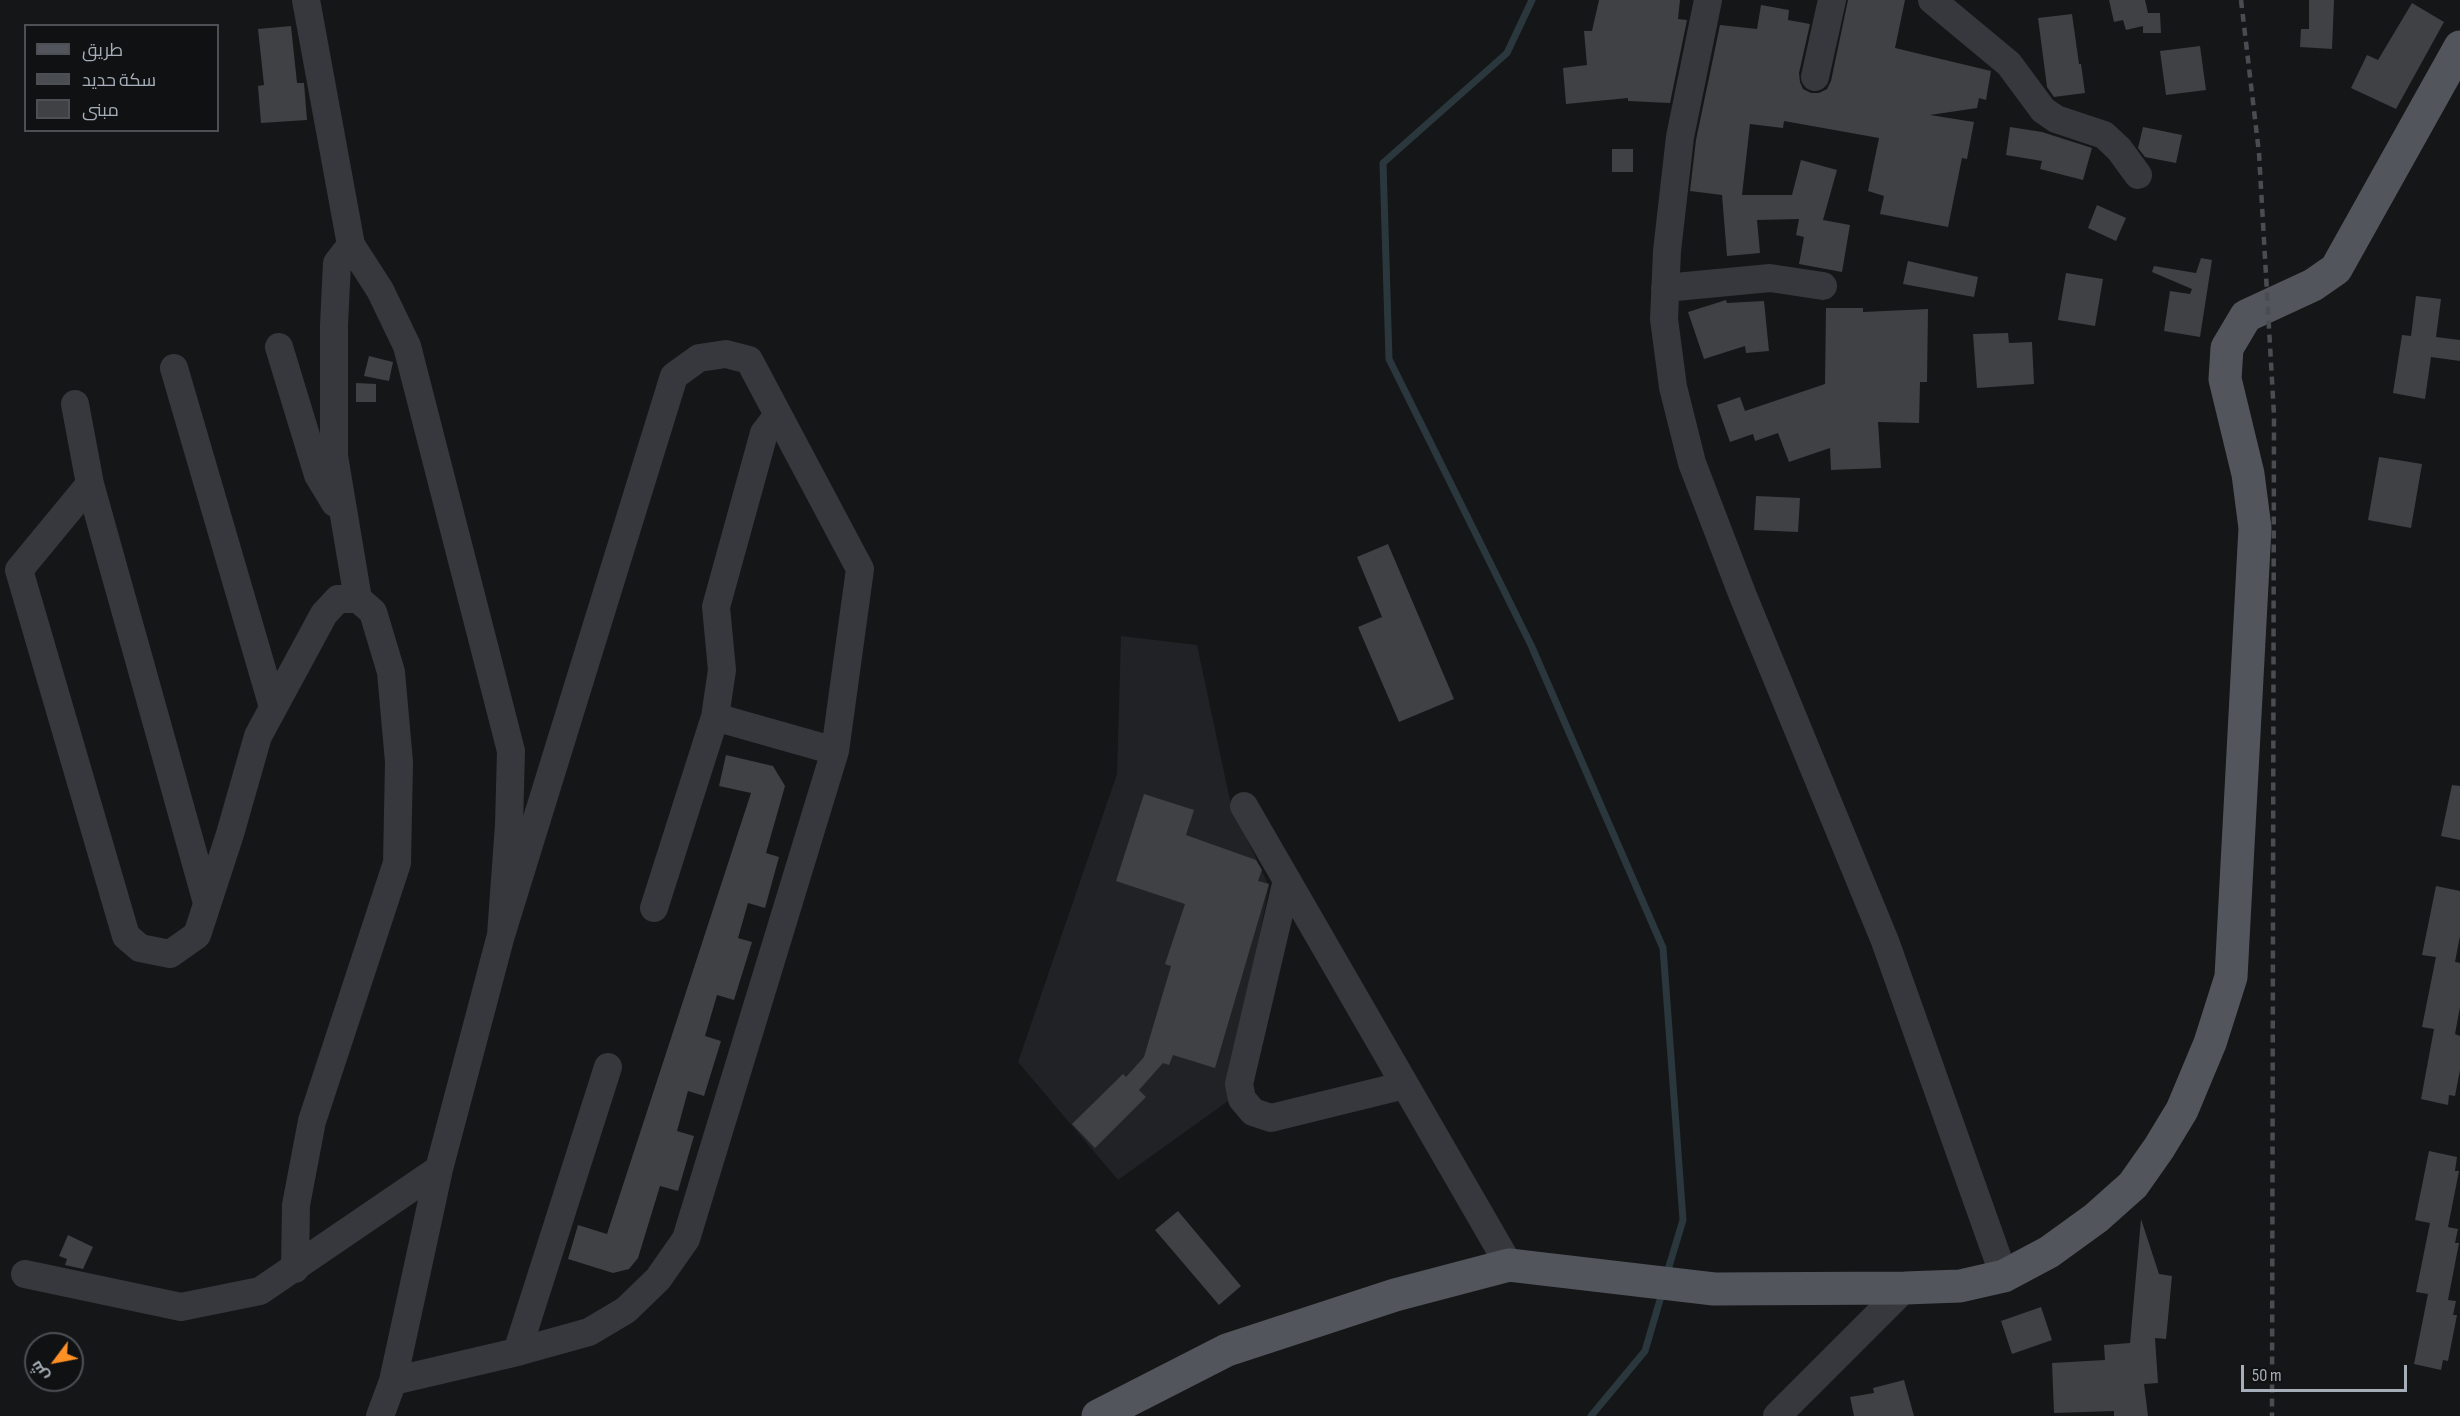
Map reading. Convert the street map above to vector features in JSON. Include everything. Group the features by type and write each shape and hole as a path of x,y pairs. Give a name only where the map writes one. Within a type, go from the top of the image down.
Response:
{"main road":[{"path":"1098,1416 1227,1350 1395,1295 1509,1265 1714,1289 1960,1286 2004,1276 2049,1252 2096,1218 2133,1185 2159,1149 2182,1110 2210,1043 2231,977 2255,528 2248,474 2225,379 2227,348 2246,316 2313,285 2336,269 2460,47"}],"street":[{"path":"306,0 351,245 380,290 406,346 511,751 509,825 501,935"},
{"path":"1708,0 1680,137 1665,288 1664,319 1673,387 1692,463 1743,596 1885,941 2004,1276"},
{"path":"1815,76 1832,0"},
{"path":"1932,0 2009,64 2043,110 2056,119 2104,135 2120,149 2138,175"},
{"path":"295,1269 296,1205 312,1121 397,863 399,762 391,672 373,612 358,599 334,456 334,325 337,262 351,245"},
{"path":"1665,288 1770,278 1823,286"},
{"path":"279,347 318,475 344,518"},
{"path":"380,1416 393,1381 439,1169 501,935 674,376 699,358 726,354 749,360 860,569 835,751 686,1239 658,1279 626,1310 589,1332 518,1352 393,1381"},
{"path":"174,368 273,707"},
{"path":"75,404 90,484 207,903"},
{"path":"654,908 715,717 722,670 716,607 764,434 778,415"},
{"path":"90,484 19,570 126,936 140,948 170,954 196,935 230,834 258,736 324,614 338,599 358,599"},
{"path":"715,717 835,751"},
{"path":"1244,806 1509,1265"},
{"path":"1287,880 1239,1084 1242,1099 1253,1112 1271,1118 1405,1085"},
{"path":"518,1352 608,1067"},
{"path":"25,1274 181,1307 260,1291 439,1169"},
{"path":"1777,1416 1905,1288"}],"shaded area":[{"path":"1121,636 1197,645 1231,805 1269,886 1228,1101 1118,1180 1018,1062 1117,774"}],"building":[{"path":"1599,0 1680,0 1678,19 1687,20 1670,103 1628,101 1628,98 1566,104 1563,68 1587,65 1584,31 1592,31"},
{"path":"1848,0 1905,0 1895,48 1991,71 1986,100 1979,98 1977,108 1930,115 1974,122 1967,159 1962,158 1948,227 1880,214 1884,196 1868,191 1879,138 1784,121 1783,128 1750,124 1742,195 1792,195 1801,160 1837,170 1823,220 1850,225 1842,272 1799,264 1804,237 1796,235 1799,219 1757,220 1760,253 1727,256 1722,195 1690,191 1696,140 1720,25 1757,29 1761,5 1789,10 1788,20 1810,24 1799,73 1800,82 1803,89 1811,93 1819,93 1827,89 1831,81"},
{"path":"2109,0 2145,0 2148,13 2160,13 2161,33 2143,33 2143,26 2126,30 2123,20 2114,22"},
{"path":"2309,0 2334,0 2332,49 2300,47 2301,29 2309,29"},
{"path":"2412,3 2444,22 2396,109 2351,88 2367,55 2378,60"},
{"path":"2072,14 2085,93 2054,97 2047,87 2038,18"},
{"path":"291,26 297,83 304,83 307,120 261,123 258,86 264,85 258,29"},
{"path":"2200,46 2206,90 2166,95 2160,51"},
{"path":"2010,127 2042,132 2092,148 2083,180 2040,169 2042,161 2006,155"},
{"path":"2143,127 2182,135 2176,163 2145,157 2138,148"},
{"path":"1612,149 1633,149 1633,172 1612,172"},
{"path":"2097,205 2126,218 2116,241 2088,228"},
{"path":"2201,258 2212,260 2200,337 2164,331 2170,291 2190,294 2192,289 2152,272 2154,266 2196,273"},
{"path":"1908,261 1978,277 1974,297 1903,284"},
{"path":"2066,273 2103,279 2095,326 2058,320"},
{"path":"2416,296 2441,299 2436,337 2460,340 2460,361 2431,357 2425,399 2393,393 2402,335 2411,336"},
{"path":"1726,300 1727,303 1764,301 1769,351 1746,353 1745,346 1704,359 1688,312"},
{"path":"1826,308 1863,308 1863,312 1928,309 1927,382 1920,382 1919,423 1878,422 1881,468 1831,470 1830,448 1789,462 1778,433 1755,441 1753,434 1730,442 1717,405 1740,397 1745,411 1825,384"},
{"path":"2008,333 2009,343 2032,342 2034,384 1977,388 1973,334"},
{"path":"369,356 393,362 389,381 364,376"},
{"path":"356,383 376,384 376,402 356,402"},
{"path":"2379,457 2422,464 2411,528 2368,520"},
{"path":"1756,496 1800,498 1798,532 1754,530"},
{"path":"1388,544 1454,699 1399,722 1358,627 1382,617 1357,557"},
{"path":"726,755 773,766 785,786 766,853 779,857 765,908 748,903 738,938 752,942 734,1000 717,995 705,1036 721,1041 704,1096 688,1091 677,1131 694,1136 678,1191 660,1186 638,1258 629,1269 613,1273 568,1259 578,1225 607,1234 751,793 719,786"},
{"path":"2452,785 2460,786 2460,840 2441,836"},
{"path":"1144,794 1194,810 1186,835 1256,860 1262,870 1258,881 1269,884 1215,1068 1173,1055 1169,1065 1163,1063 1139,1090 1146,1097 1095,1148 1072,1124 1123,1074 1126,1077 1144,1057 1171,966 1165,964 1185,904 1116,881"},
{"path":"2436,886 2460,891 2460,936 2455,962 2460,963 2460,1007 2455,1034 2460,1036 2460,1070 2455,1096 2449,1095 2448,1105 2421,1099 2434,1029 2422,1027 2436,957 2422,955"},
{"path":"2429,1151 2457,1157 2455,1171 2459,1171 2448,1227 2458,1229 2455,1243 2459,1243 2448,1300 2456,1301 2453,1315 2457,1315 2448,1361 2443,1360 2441,1370 2414,1364 2428,1294 2416,1292 2430,1223 2415,1220"},
{"path":"1178,1211 1241,1286 1219,1305 1155,1230"},
{"path":"2141,1219 2159,1274 2172,1276 2166,1339 2155,1338 2158,1383 2144,1384 2148,1416 2114,1416 2114,1411 2054,1413 2052,1363 2105,1360 2104,1345 2130,1343"},
{"path":"68,1235 93,1247 83,1269 65,1265 67,1259 59,1256"},
{"path":"2041,1307 2052,1340 2012,1354 2001,1321"},
{"path":"1904,1380 1914,1416 1854,1416 1850,1397 1874,1393 1873,1388"}],"waterway":[{"path":"1532,0 1507,53 1383,163 1389,359 1531,645 1663,948 1683,1220 1667,1273"},
{"path":"1591,1416 1645,1351 1662,1293"}],"railway":[{"path":"2241,0 2259,153 2274,415 2272,1416"}]}
